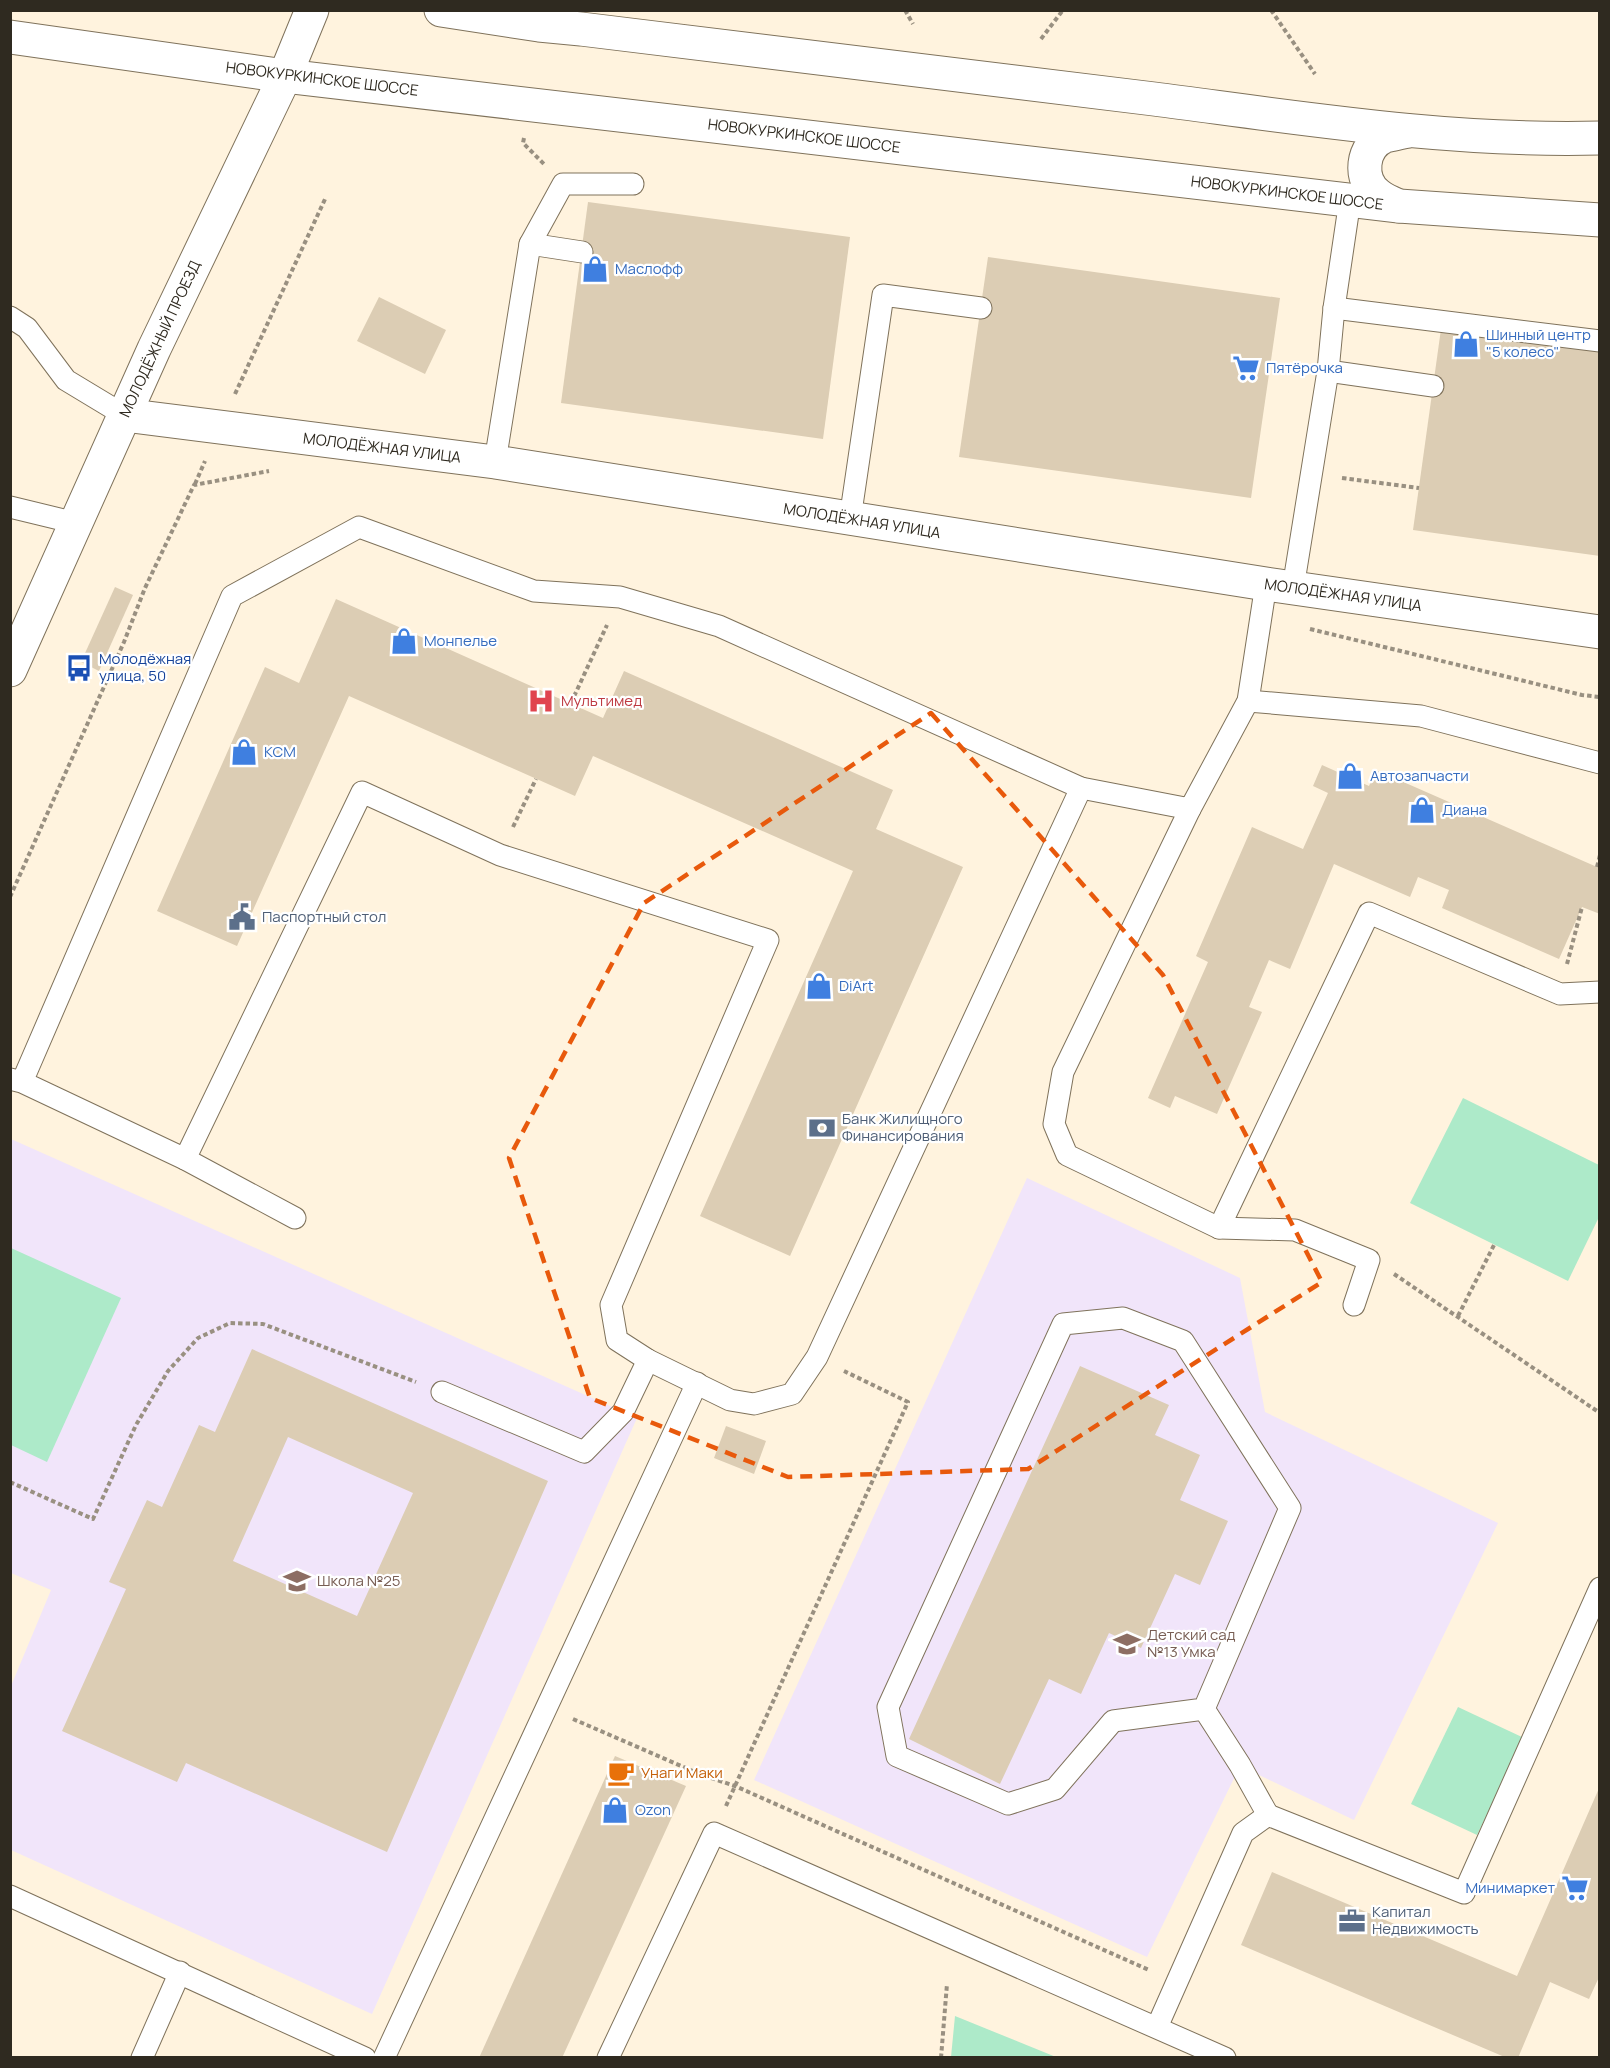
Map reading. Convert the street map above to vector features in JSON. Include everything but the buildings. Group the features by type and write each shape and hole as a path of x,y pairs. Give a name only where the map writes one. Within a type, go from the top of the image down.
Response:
{"main road":[{"name":"МОЛОДЁЖНЫЙ ПРОЕЗД","path":"10,670 154,349 285,76 312,10"},
{"path":"441,10 539,25 956,74 1408,131 1568,139 1599,138"},
{"name":"НОВОКУРКИНСКОЕ ШОССЕ","path":"10,37 285,76 1399,206 1599,220"},
{"path":"1399,206 1377,194 1365,177 1364,164 1370,149 1383,137 1408,131"},
{"name":"МОЛОДЁЖНАЯ УЛИЦА","path":"124,415 495,462 1280,586 1599,632"}],"lane":[{"path":"495,462 530,244 563,184 633,184"},
{"path":"1350,200 1334,308 1329,371 1311,473 1248,701 1190,809 1063,1072 1054,1124 1067,1155 1219,1228 1295,1230 1369,1260 1354,1305"},
{"path":"530,244 582,252"},
{"path":"850,519 884,295 981,308"},
{"path":"1334,308 1599,341"},
{"path":"10,317 27,328 66,380 124,415"},
{"path":"1329,371 1433,386"},
{"path":"10,507 76,523"},
{"path":"295,1218 185,1159 16,1080 232,596 358,527 534,591 620,597 719,626 1081,788 1190,809"},
{"path":"1248,701 1421,716 1599,763"},
{"path":"185,1159 362,792 500,855 768,940 611,1305 617,1340 648,1360 730,1400 754,1404 792,1394 816,1358 1081,788"},
{"path":"1219,1228 1370,913 1560,994 1599,992"},
{"path":"1123,1318 1183,1341 1290,1508 1204,1709 1113,1721 1055,1789 1008,1804 897,1756 888,1707 1063,1324 1123,1318"},
{"path":"442,1392 584,1452 623,1412 648,1360"},
{"path":"384,2058 698,1383"},
{"path":"1204,1709 1240,1765 1268,1815 1464,1893 1599,1588"},
{"path":"1157,2027 1244,1833 1268,1815"},
{"path":"608,2058 714,1833 1225,2058"},
{"path":"10,1896 365,2058"},
{"path":"142,2058 180,1972"}],"path":[{"path":"905,10 914,24"},
{"path":"1041,39 1063,10"},
{"path":"1271,10 1315,74"},
{"path":"525,132 523,143 563,184"},
{"path":"194,485 326,197"},
{"path":"1311,473 1419,488"},
{"path":"571,703 620,597"},
{"path":"500,855 536,779"},
{"path":"1597,867 1599,855"},
{"path":"1560,994 1582,907"},
{"path":"1458,1316 1494,1245"},
{"path":"1369,1260 1458,1316 1599,1413"},
{"path":"10,1482 93,1520 136,1425 168,1371 198,1338 230,1323 263,1324 442,1392"},
{"path":"714,1833 908,1402 816,1358"},
{"path":"547,1708 735,1786 1177,1983"},
{"path":"941,2058 947,1983"}],"highlighted area":[{"path":"931,713 1163,975 1322,1282 1028,1469 788,1477 590,1398 509,1158 644,903"}],"shaded area":[{"name":"Школа №25","path":"11,1139 637,1418 372,2014 11,1850 11,1686 51,1590 11,1573"},
{"name":"Детский сад №13 Умка","path":"1027,1178 1240,1278 1265,1412 1498,1523 1354,1820 1240,1766 1147,1957 754,1780"}],"green space":[{"path":"1463,1098 1599,1165 1599,1217 1568,1281 1410,1203"},
{"path":"11,1248 121,1298 47,1462 11,1445"},
{"path":"1458,1707 1524,1738 1477,1835 1411,1804"},
{"path":"955,2016 1056,2057 951,2057"}],"place":[{"name":"Маслофф","path":"595,269"},
{"name":"Шинный центр \"5 колесо\"","path":"1466,344"},
{"name":"Пятёрочка","path":"1246,368"},
{"name":"Монпелье","path":"404,641"},
{"name":"Молодёжная улица, 50","path":"79,668"},
{"name":"Мультимед","path":"541,701"},
{"name":"КСМ","path":"244,752"},
{"name":"Автозапчасти","path":"1350,776"},
{"name":"Диана","path":"1422,810"},
{"name":"Паспортный стол","path":"242,917"},
{"name":"DiArt","path":"819,986"},
{"name":"Банк Жилищного Финансирования","path":"822,1128"},
{"name":"Школа №25","path":"297,1581"},
{"name":"Детский сад №13 Умка","path":"1127,1644"},
{"name":"Унаги Маки","path":"621,1773"},
{"name":"Ozon","path":"615,1810"},
{"name":"Минимаркет","path":"1575,1888"},
{"name":"Капитал Недвижимость","path":"1352,1921"}]}
